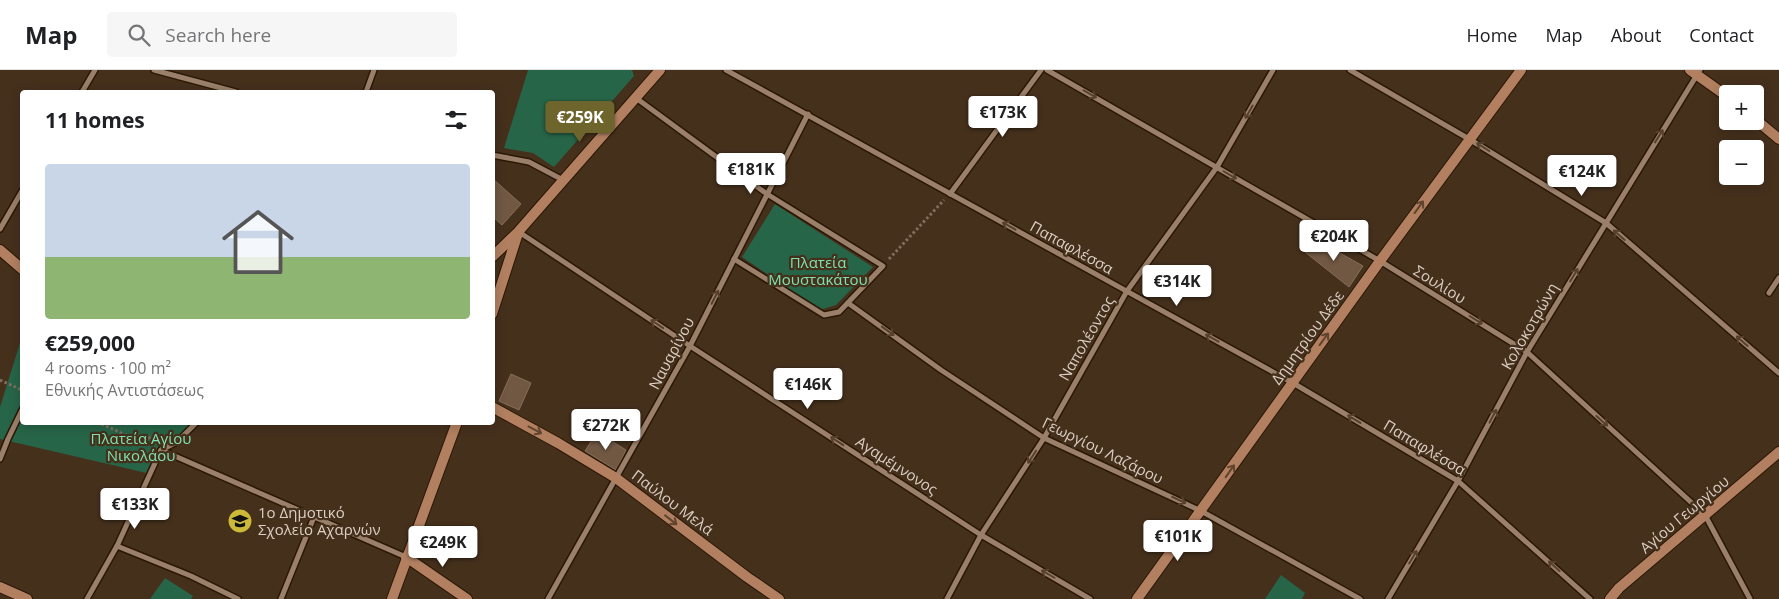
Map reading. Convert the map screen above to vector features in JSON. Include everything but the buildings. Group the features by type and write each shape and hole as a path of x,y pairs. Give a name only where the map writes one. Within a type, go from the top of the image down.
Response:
{"street":[{"path":"83,90 95,70"},
{"path":"154,70 222,90"},
{"path":"367,90 374,70"},
{"path":"495,254 518,232 660,70"},
{"name":"Παπαφλέσσα","path":"726,70 1293,382 1458,481 1590,599"},
{"path":"950,194 1040,70"},
{"name":"Σουλίου","path":"1047,70 1380,261 1527,352 1705,515 1750,599"},
{"name":"Ναπολέοντος","path":"947,599 982,535 1044,438 1127,291 1217,167 1273,70"},
{"path":"1350,70 1469,139 1606,223 1779,373"},
{"name":"Δημητρίου Δέδε","path":"1137,599 1520,70"},
{"path":"1696,71 1719,90"},
{"name":"Κολοκοτρώνη","path":"1388,599 1458,481 1527,352 1696,71"},
{"path":"636,98 767,194 883,266 839,312 824,315 734,259"},
{"name":"Ναυαρίνου","path":"548,599 690,346 808,114"},
{"path":"1764,126 1779,139"},
{"path":"495,156 529,162 563,180"},
{"path":"0,229 20,194"},
{"path":"495,305 518,232"},
{"name":"Αγαμέμνονος","path":"518,232 982,535 1090,599"},
{"path":"0,250 20,267"},
{"path":"1769,293 1779,278"},
{"name":"Γεωργίου Λαζάρου","path":"848,303 941,370 1044,438 1201,511 1360,599"},
{"name":"Παύλου Μελά","path":"495,409 558,443 616,478 779,599"},
{"path":"0,459 20,414"},
{"path":"87,599 117,546 161,450 177,442 194,425"},
{"path":"392,599 455,425"},
{"path":"161,450 406,557 467,599"},
{"name":"Αγίου Γεωργίου","path":"1610,599 1619,588 1779,452"},
{"path":"281,599 314,517"},
{"path":"117,546 191,576 238,599"},
{"path":"0,587 27,599"}],"path":[{"path":"883,266 950,194"},
{"path":"0,380 20,389"},
{"path":"104,425 137,440 158,436 177,442"}],"green space":[{"path":"528,70 632,70 634,76 554,167 533,153 504,148"},
{"name":"Πλατεία Μουστακάτου","path":"775,204 873,267 836,305 820,310 742,257"},
{"name":"Πλατεία Αγίου Νικολάου","path":"20,343 20,425 190,425 151,474 0,439 0,407"},
{"path":"1281,575 1305,593 1302,599 1265,599"},
{"path":"165,578 193,596 191,599 150,599"}],"place":[{"name":"1ο Δημοτικό Σχολείο Αχαρνών","path":"240,521"}]}
